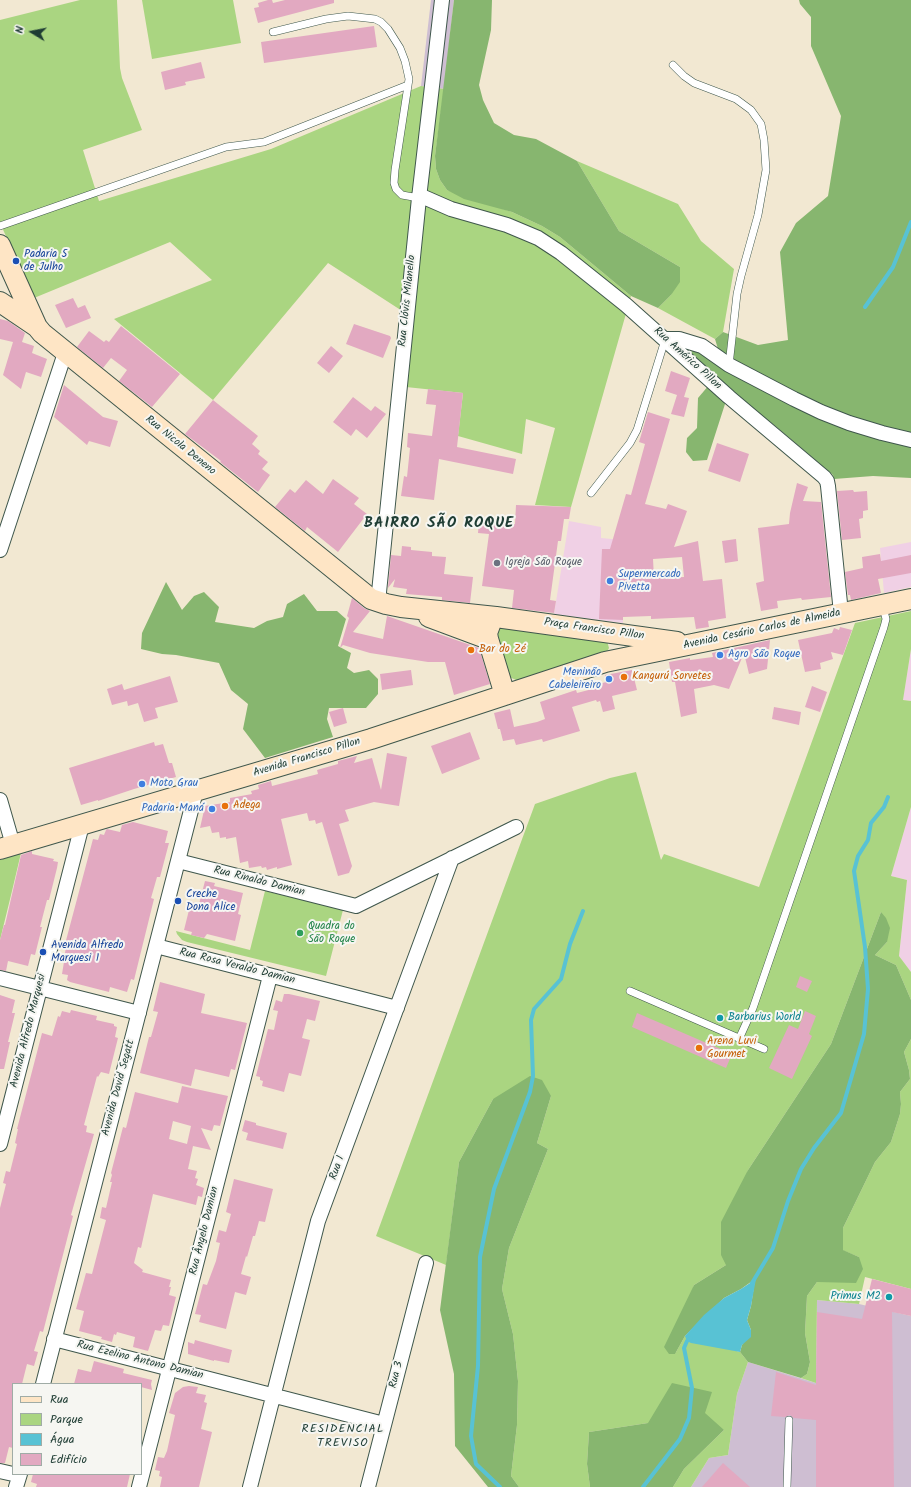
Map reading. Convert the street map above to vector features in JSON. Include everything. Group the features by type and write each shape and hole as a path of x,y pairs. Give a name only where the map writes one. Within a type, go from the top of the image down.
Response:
{"street":[{"name":"Rua Clóvis Milanello","path":"378,602 419,197 442,0"},
{"name":"Rua Américo Pillon","path":"419,197 451,209 507,225 538,238 561,253 626,305 729,397 816,470 827,481 841,613"},
{"path":"0,245 8,293"},
{"name":"Rua Nicola Deneno","path":"8,293 49,340 364,594 378,602 401,607"},
{"path":"665,339 679,339 702,346 729,365 821,412 876,431 911,440"},
{"path":"0,550 65,353"},
{"name":"Avenida Cesário Carlos de Almeida","path":"612,660 911,599"},
{"path":"401,607 488,639"},
{"name":"Praça Francisco Pillon","path":"401,607 496,617 693,644"},
{"path":"496,617 488,629 488,639 505,695"},
{"path":"612,632 618,646 612,660"},
{"name":"Avenida Francisco Pillon","path":"7,847 371,739 612,660"},
{"name":"Avenida David Segatt","path":"43,1383 196,791"},
{"path":"0,800 7,847"},
{"name":"Avenida Alfredo Marquesi","path":"0,1144 82,825"},
{"name":"Rua Rinaldo Damian","path":"178,861 356,906 516,827"},
{"name":"Rua 1","path":"250,1487 318,1221 452,858"},
{"name":"Rua Rosa Veraldo Damian","path":"156,946 397,1008"},
{"name":"Rua Ângelo Damian","path":"139,1487 270,976"},
{"path":"0,978 139,1013"},
{"name":"Rua 3","path":"368,1487 426,1263"},
{"name":"Rua Ezelino Antono Damian","path":"54,1339 384,1424"},
{"path":"0,1470 16,1477"}],"lane":[{"path":"274,32 334,17 348,16 375,19 381,22 388,29 400,48 408,70 408,85 394,170 394,183 396,189 402,195 419,197"},
{"path":"673,65 694,83 736,99 751,110 761,124 764,140 766,170 758,214 741,276 734,317 734,335 729,365"},
{"path":"0,226 226,147 264,142 408,85"},
{"path":"591,493 630,443 637,430 665,339"},
{"path":"738,1038 753,1008 884,627 886,619 883,605"},
{"path":"630,991 764,1049"},
{"path":"787,1487 789,1420"}],"shaded area":[{"path":"431,0 454,0 444,89 421,86"},
{"path":"569,521 601,527 601,538 622,540 623,623 554,614"},
{"path":"911,542 911,587 884,593 880,548"},
{"path":"911,649 911,701 903,700"},
{"path":"911,807 911,972 899,956 907,880 891,876"},
{"path":"817,1300 859,1304 911,1316 911,1487 691,1487 709,1458 728,1455 737,1394 748,1362 816,1383"}],"green space":[{"path":"80,0 117,0 120,68 122,78 142,130 83,150 99,201 271,149 421,86 444,89 435,156 436,169 440,180 447,190 512,212 542,226 560,237 631,296 571,507 535,505 555,428 526,419 522,454 458,436 463,393 406,387 413,318 328,263 213,400 114,319 212,280 170,242 34,298 0,223 0,20"},
{"path":"142,0 233,0 241,43 152,59"},
{"path":"454,0 492,0 491,30 479,85 483,100 494,123 514,135 536,139 577,161 619,231 680,267 680,282 671,295 658,308 631,296 560,237 542,226 512,212 464,199 447,190 440,180 436,169 435,156"},
{"path":"799,0 911,0 911,478 873,476 834,479 833,475 773,424 731,393 725,404 707,460 693,461 686,452 687,438 697,428 698,398 715,378 681,346 682,345 703,355 724,369 715,339 723,332 758,345 788,340 780,252 796,223 828,196 841,116 811,46 811,17 800,4"},
{"path":"577,161 678,204 701,241 734,269 723,332 715,339 658,308 671,295 680,267 619,231"},
{"path":"166,582 182,610 194,596 204,592 219,607 215,622 254,628 267,621 283,617 287,604 304,594 317,611 337,611 346,619 338,646 351,653 347,668 354,673 369,670 378,679 378,694 366,708 329,708 327,719 333,737 265,758 243,729 248,704 231,690 219,663 162,654 141,649 142,633"},
{"name":"Barbarius World","path":"911,611 911,649 903,700 911,701 911,807 891,876 907,880 899,956 911,972 911,1000 896,965 875,955 887,942 881,912 831,1044 748,1170 726,1265 694,1285 675,1354 685,1336 740,1352 748,1362 737,1394 728,1455 709,1458 691,1487 673,1487 684,1469 724,1430 648,1423 589,1432 587,1464 590,1487 519,1487 511,1476 517,1425 518,1381 513,1334 502,1289 509,1248 548,1149 537,1143 551,1096 493,1099 459,1162 446,1265 376,1236 535,804 610,778 636,772 661,860 664,854 759,887 855,623"},
{"path":"497,627 607,641 609,648 607,652 521,682 509,677 495,629"},
{"path":"21,853 12,891 0,940 0,860"},
{"path":"265,891 343,910 326,976 187,942 182,940 177,934 176,931 250,950"},
{"path":"881,912 886,918 890,928 887,942 875,955 896,965 911,1000 911,1039 904,1052 910,1079 900,1092 900,1114 891,1142 875,1162 843,1228 843,1250 859,1257 863,1269 856,1283 817,1282 807,1296 805,1333 810,1362 807,1374 801,1378 748,1362 740,1352 742,1345 751,1330 747,1320 751,1306 755,1279 741,1289 724,1298 685,1336 675,1354 669,1354 664,1347 694,1285 726,1265 721,1255 721,1222 748,1170 831,1044"},
{"path":"911,1039 911,1289 865,1277 859,1304 817,1300 816,1383 801,1378 807,1374 810,1362 805,1333 807,1296 817,1282 856,1282 859,1257 842,1250 843,1228 875,1162 891,1142 900,1114 900,1092 910,1079 904,1052"},
{"path":"530,1076 542,1080 551,1096 537,1143 548,1149 509,1248 502,1289 513,1334 518,1381 517,1425 511,1476 519,1487 488,1487 455,1446 454,1374 440,1310 459,1162 493,1099"},
{"path":"672,1383 712,1392 705,1413 724,1430 684,1469 673,1487 590,1487 587,1464 589,1432 648,1423"}],"water":[{"path":"756,1279 747,1320 751,1330 751,1337 742,1345 740,1352 687,1341 685,1336 704,1315 724,1298"}],"building":[{"path":"272,0 273,3 285,0 334,0 334,3 258,23 254,8 259,7 258,3"},
{"path":"374,26 377,47 264,63 261,42"},
{"path":"201,62 205,78 185,82 186,85 165,90 161,72"},
{"path":"73,298 78,308 85,305 91,318 66,328 55,305"},
{"path":"0,319 8,321 25,333 22,342 34,346 32,353 47,359 41,377 26,372 21,389 3,375 13,342 0,339"},
{"path":"354,324 390,336 391,338 383,358 346,344"},
{"path":"121,326 180,374 152,407 119,381 127,370 111,358 103,368 77,347 89,331 104,342 106,340 109,342"},
{"path":"331,346 343,356 329,373 317,363"},
{"path":"671,371 690,378 684,397 689,398 684,417 671,414 677,395 665,391"},
{"path":"64,385 103,417 118,421 110,447 89,441 87,445 54,417"},
{"path":"428,389 463,393 457,447 516,459 513,474 439,459 434,500 401,496 404,476 407,477 410,448 407,447 408,433 432,436 436,405 426,404"},
{"path":"353,397 371,411 375,406 386,414 367,438 356,429 351,436 333,422"},
{"path":"213,400 258,436 252,444 260,451 258,454 268,462 262,469 270,475 258,492 220,462 221,461 185,434"},
{"path":"648,412 670,419 645,504 666,509 668,504 687,511 674,547 698,541 703,581 722,579 726,618 708,621 709,627 696,629 694,617 651,619 651,616 623,617 623,620 599,619 602,549 610,549 626,494 631,495 645,444 639,442","holes":["682,557 684,577 654,578 653,559"]},
{"path":"717,443 749,454 740,482 708,471"},
{"path":"333,479 359,498 354,504 367,514 338,552 307,527 305,531 275,507 290,489 295,493 306,480 323,494"},
{"path":"797,483 808,487 803,501 821,502 831,597 802,600 801,598 777,601 778,608 761,611 756,583 764,581 758,528 789,524"},
{"path":"853,490 854,492 867,491 868,510 863,511 863,518 859,519 861,538 842,540 837,491"},
{"path":"516,505 571,507 569,519 564,519 561,541 558,541 550,600 556,601 554,613 512,608 514,590 482,586 489,534 478,533 479,522 515,524"},
{"path":"736,539 738,561 725,563 722,541"},
{"path":"402,546 411,547 411,550 432,552 432,556 446,557 444,574 473,577 470,603 442,600 442,597 406,594 407,589 393,587 395,579 388,588 391,555 401,556"},
{"path":"880,554 881,561 911,555 911,573 878,579 881,593 851,600 850,595 848,595 845,572 863,568 862,557"},
{"path":"352,598 370,611 353,632 383,639 387,616 479,648 490,684 454,695 445,662 428,662 370,653 343,645 340,648 349,618 347,616"},
{"path":"840,627 852,630 843,655 831,652 833,659 820,663 821,669 805,672 798,640 832,633 834,628 839,630"},
{"path":"770,640 767,669 749,674 744,653 729,689 714,685 694,689 697,713 681,717 675,682 672,682 669,662 690,658 690,660 713,657 712,653"},
{"path":"411,670 413,685 382,690 380,674"},
{"path":"632,670 637,690 612,696 615,709 603,712 600,701 597,702 596,700 572,707 580,731 543,742 542,739 516,745 514,739 503,741 494,713 510,709 514,727 537,722 545,719 540,702 576,690 577,693 600,687 599,684 606,682 605,675"},
{"path":"170,676 178,702 155,708 158,718 144,722 138,703 128,706 127,701 112,705 107,689 122,684 124,690"},
{"path":"812,686 827,692 820,712 805,707"},
{"path":"774,707 801,712 799,725 772,719"},
{"path":"343,708 347,723 334,727 329,712"},
{"path":"470,732 480,759 442,774 431,746"},
{"path":"154,742 155,746 163,744 169,763 172,763 176,777 81,805 69,768"},
{"path":"387,753 407,757 399,806 374,802 345,810 349,821 339,824 352,866 349,873 338,876 322,822 316,824 315,820 309,821 307,813 281,819 292,865 277,869 277,867 267,870 266,867 262,868 261,866 249,868 248,861 240,863 236,837 226,839 226,837 220,838 219,832 212,833 210,826 200,828 205,806 230,802 230,798 252,794 251,791 259,789 258,785 271,781 272,786 318,774 317,770 338,764 338,761 357,756 354,763 372,758 381,790"},
{"path":"133,822 168,831 165,843 169,843 160,877 157,877 151,898 154,899 134,980 131,979 127,992 110,987 109,992 70,982 67,980 68,975 62,974 66,948 64,948 93,839 98,840 100,834 104,835 107,829 120,832 122,825"},
{"path":"32,851 32,854 54,859 53,861 58,862 49,900 47,900 40,927 42,927 35,955 31,954 28,966 8,961 6,971 0,970 0,940 5,925 21,855"},
{"path":"205,881 215,883 214,886 243,893 238,914 241,915 235,941 207,934 204,938 191,935 192,932 184,930 191,902 199,904"},
{"path":"800,976 812,981 807,992 796,987"},
{"path":"160,982 205,994 201,1013 247,1023 235,1070 231,1069 229,1077 195,1069 191,1086 140,1073 149,1037 151,1037 158,1012 153,1011"},
{"path":"284,994 320,1001 315,1021 307,1019 302,1038 310,1040 301,1076 289,1073 284,1092 262,1086 263,1081 260,1080 260,1077 256,1076 268,1029 274,1030 278,1011 273,1010 276,1000 282,1002"},
{"path":"0,995 15,1000 12,1013 15,1013 8,1042 10,1042 4,1069 0,1069"},
{"path":"71,1010 97,1016 96,1020 114,1024 114,1026 117,1027 115,1037 118,1038 109,1074 101,1072 98,1077 97,1076 84,1125 87,1126 86,1132 94,1134 71,1215 73,1216 43,1332 40,1331 34,1351 38,1352 34,1366 27,1364 22,1383 12,1383 12,1448 9,1447 5,1463 0,1463 0,1208 6,1184 3,1183 6,1171 10,1172 17,1144 15,1143 17,1129 42,1033 52,1036 58,1016 60,1017 62,1011 70,1013"},
{"path":"805,1011 816,1016 809,1034 812,1036 792,1079 769,1068 789,1025 798,1029"},
{"path":"637,1013 732,1054 726,1068 632,1027"},
{"path":"182,1086 228,1096 220,1126 214,1125 212,1131 201,1128 211,1150 193,1146 188,1169 197,1171 195,1178 198,1179 196,1185 204,1188 202,1197 198,1196 196,1205 153,1194 141,1248 138,1247 134,1263 143,1270 142,1272 171,1280 169,1295 176,1297 169,1326 163,1325 161,1331 155,1330 148,1351 133,1347 135,1337 117,1332 116,1335 114,1334 112,1342 101,1339 102,1337 79,1331 84,1311 76,1309 86,1273 92,1274 106,1220 100,1218 102,1207 106,1208 112,1182 110,1182 112,1175 111,1173 123,1127 126,1128 135,1092 178,1103","holes":["173,1121 191,1126 187,1144 169,1139"]},
{"path":"245,1120 256,1123 256,1125 287,1133 283,1149 246,1140 248,1133 242,1131"},
{"path":"234,1179 273,1189 265,1222 259,1221 241,1274 251,1277 246,1295 235,1292 226,1329 199,1322 201,1315 195,1314 203,1284 207,1285 216,1261 220,1243 216,1242 219,1230 226,1232 231,1214 226,1212"},
{"path":"872,1279 911,1289 911,1316 892,1312 894,1487 816,1487 816,1420 794,1418 790,1415 785,1417 771,1416 776,1372 816,1385 817,1312 862,1319"},
{"path":"195,1340 232,1350 229,1363 214,1361 188,1354 188,1342 194,1344"},
{"path":"94,1361 124,1369 123,1373 152,1380 152,1390 142,1387 142,1383 74,1383 78,1369 91,1372"},
{"path":"183,1387 198,1387 196,1393 206,1395 204,1402 207,1403 201,1429 212,1432 199,1487 160,1487 162,1477 159,1476 160,1471 155,1470 158,1457 164,1458 167,1451 175,1415 169,1413 175,1393"},
{"path":"723,1463 750,1487 702,1487"},
{"path":"33,1475 130,1475 127,1487 36,1487 37,1484 31,1482"}],"waterway":[{"path":"865,307 893,267 911,222"},
{"path":"752,1283 773,1248 788,1201 801,1169 814,1148 841,1113 864,1034 868,989 865,947 854,871 858,856 868,840 871,823 884,807 888,797"},
{"path":"500,1487 476,1464 471,1436 478,1366 480,1257 494,1189 530,1092 533,1076 531,1020 534,1009 561,979 570,944 583,911"},
{"path":"643,1487 680,1439 689,1418 692,1388 684,1348 687,1341 691,1338"}],"place":[{"name":"Padaria 5 de Julho","path":"16,261"},
{"name":"Igreja São Roque","path":"497,563"},
{"name":"Supermercado Pivetta","path":"610,581"},
{"name":"Bar do Zé","path":"471,650"},
{"name":"Agro São Roque","path":"720,655"},
{"name":"Kangurú Sorvetes","path":"624,677"},
{"name":"Meninão Cabeleireiro","path":"609,679"},
{"name":"Moto Grau","path":"142,784"},
{"name":"Adega","path":"225,806"},
{"name":"Padaria Maná","path":"212,809"},
{"name":"Creche Dona Alice","path":"178,901"},
{"name":"Quadra do São Roque","path":"300,933"},
{"name":"Avenida Alfredo Marquesi 1","path":"43,952"},
{"name":"Barbarius World","path":"720,1018"},
{"name":"Arena Luvi Gourmet","path":"699,1048"},
{"name":"Primus M2","path":"889,1297"}],"district":[{"name":"BAIRRO SÃO ROQUE","path":"439,524"},
{"name":"RESIDENCIAL TREVISO","path":"343,1437"}]}
